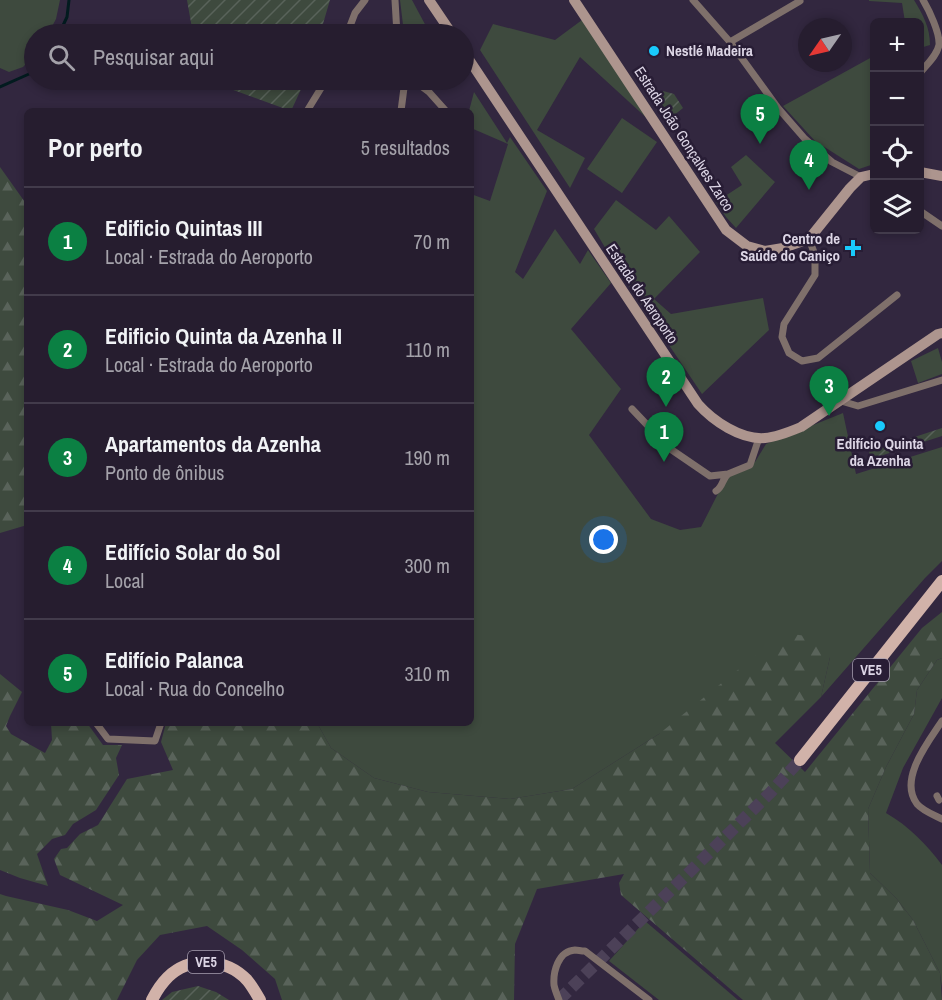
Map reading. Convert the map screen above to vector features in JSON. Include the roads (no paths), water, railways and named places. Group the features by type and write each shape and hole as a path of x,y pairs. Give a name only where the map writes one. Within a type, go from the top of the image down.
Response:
{"main road":[{"path":"429,0 445,24"},
{"name":"Estrada João Gonçalves Zarco","path":"574,0 726,230 747,246 765,251 809,240"},
{"name":"Estrada do Aeroporto","path":"474,67 698,404 708,415 728,428 759,438 784,434 801,427 938,333 942,333"},
{"path":"924,173 942,176"},
{"path":"809,240 850,188 870,176"},
{"name":"VE5","path":"800,760 942,581"},
{"name":"VE5","path":"152,1000 163,981 176,971 191,964 208,962 224,965 239,973 260,1000"}],"street":[{"path":"351,24 355,13 365,0"},
{"path":"395,0 396,24"},
{"path":"693,0 730,42 778,108 805,139 832,162 870,176"},
{"path":"921,72 940,45 937,30 923,0"},
{"path":"730,42 800,1"},
{"path":"309,108 320,90"},
{"path":"401,108 404,90"},
{"path":"426,90 443,108"},
{"path":"924,214 942,226"},
{"path":"809,240 816,255 815,275 784,324 782,337 789,352 802,361 818,358 897,295"},
{"path":"841,401 858,406 942,380"},
{"path":"632,409 669,448 710,476 728,474 750,465 759,438"},
{"path":"716,491 728,474"},
{"path":"942,721 921,754 911,784 917,803 942,819"},
{"path":"98,726 108,740 155,741 160,726"},
{"path":"559,1000 554,985 556,968 559,960 567,952 574,950 585,951 649,1000"}],"waterway":[{"path":"64,24 69,0"},
{"path":"0,87 24,76"}],"tunnel":[{"path":"559,1000 771,792 800,760"}],"place":[{"name":"Nestlé Madeira","path":"654,51"},
{"name":"Edifício Palanca","path":"760,144"},
{"name":"Edifício Solar do Sol","path":"809,190"},
{"name":"Centro de Saúde do Caniço","path":"853,248"},
{"name":"Edificio Quinta da Azenha II","path":"666,407"},
{"name":"Apartamentos da Azenha","path":"829,416"},
{"name":"Edifício Quinta da Azenha","path":"880,426"},
{"name":"Edificio Quintas III","path":"664,462"}]}
